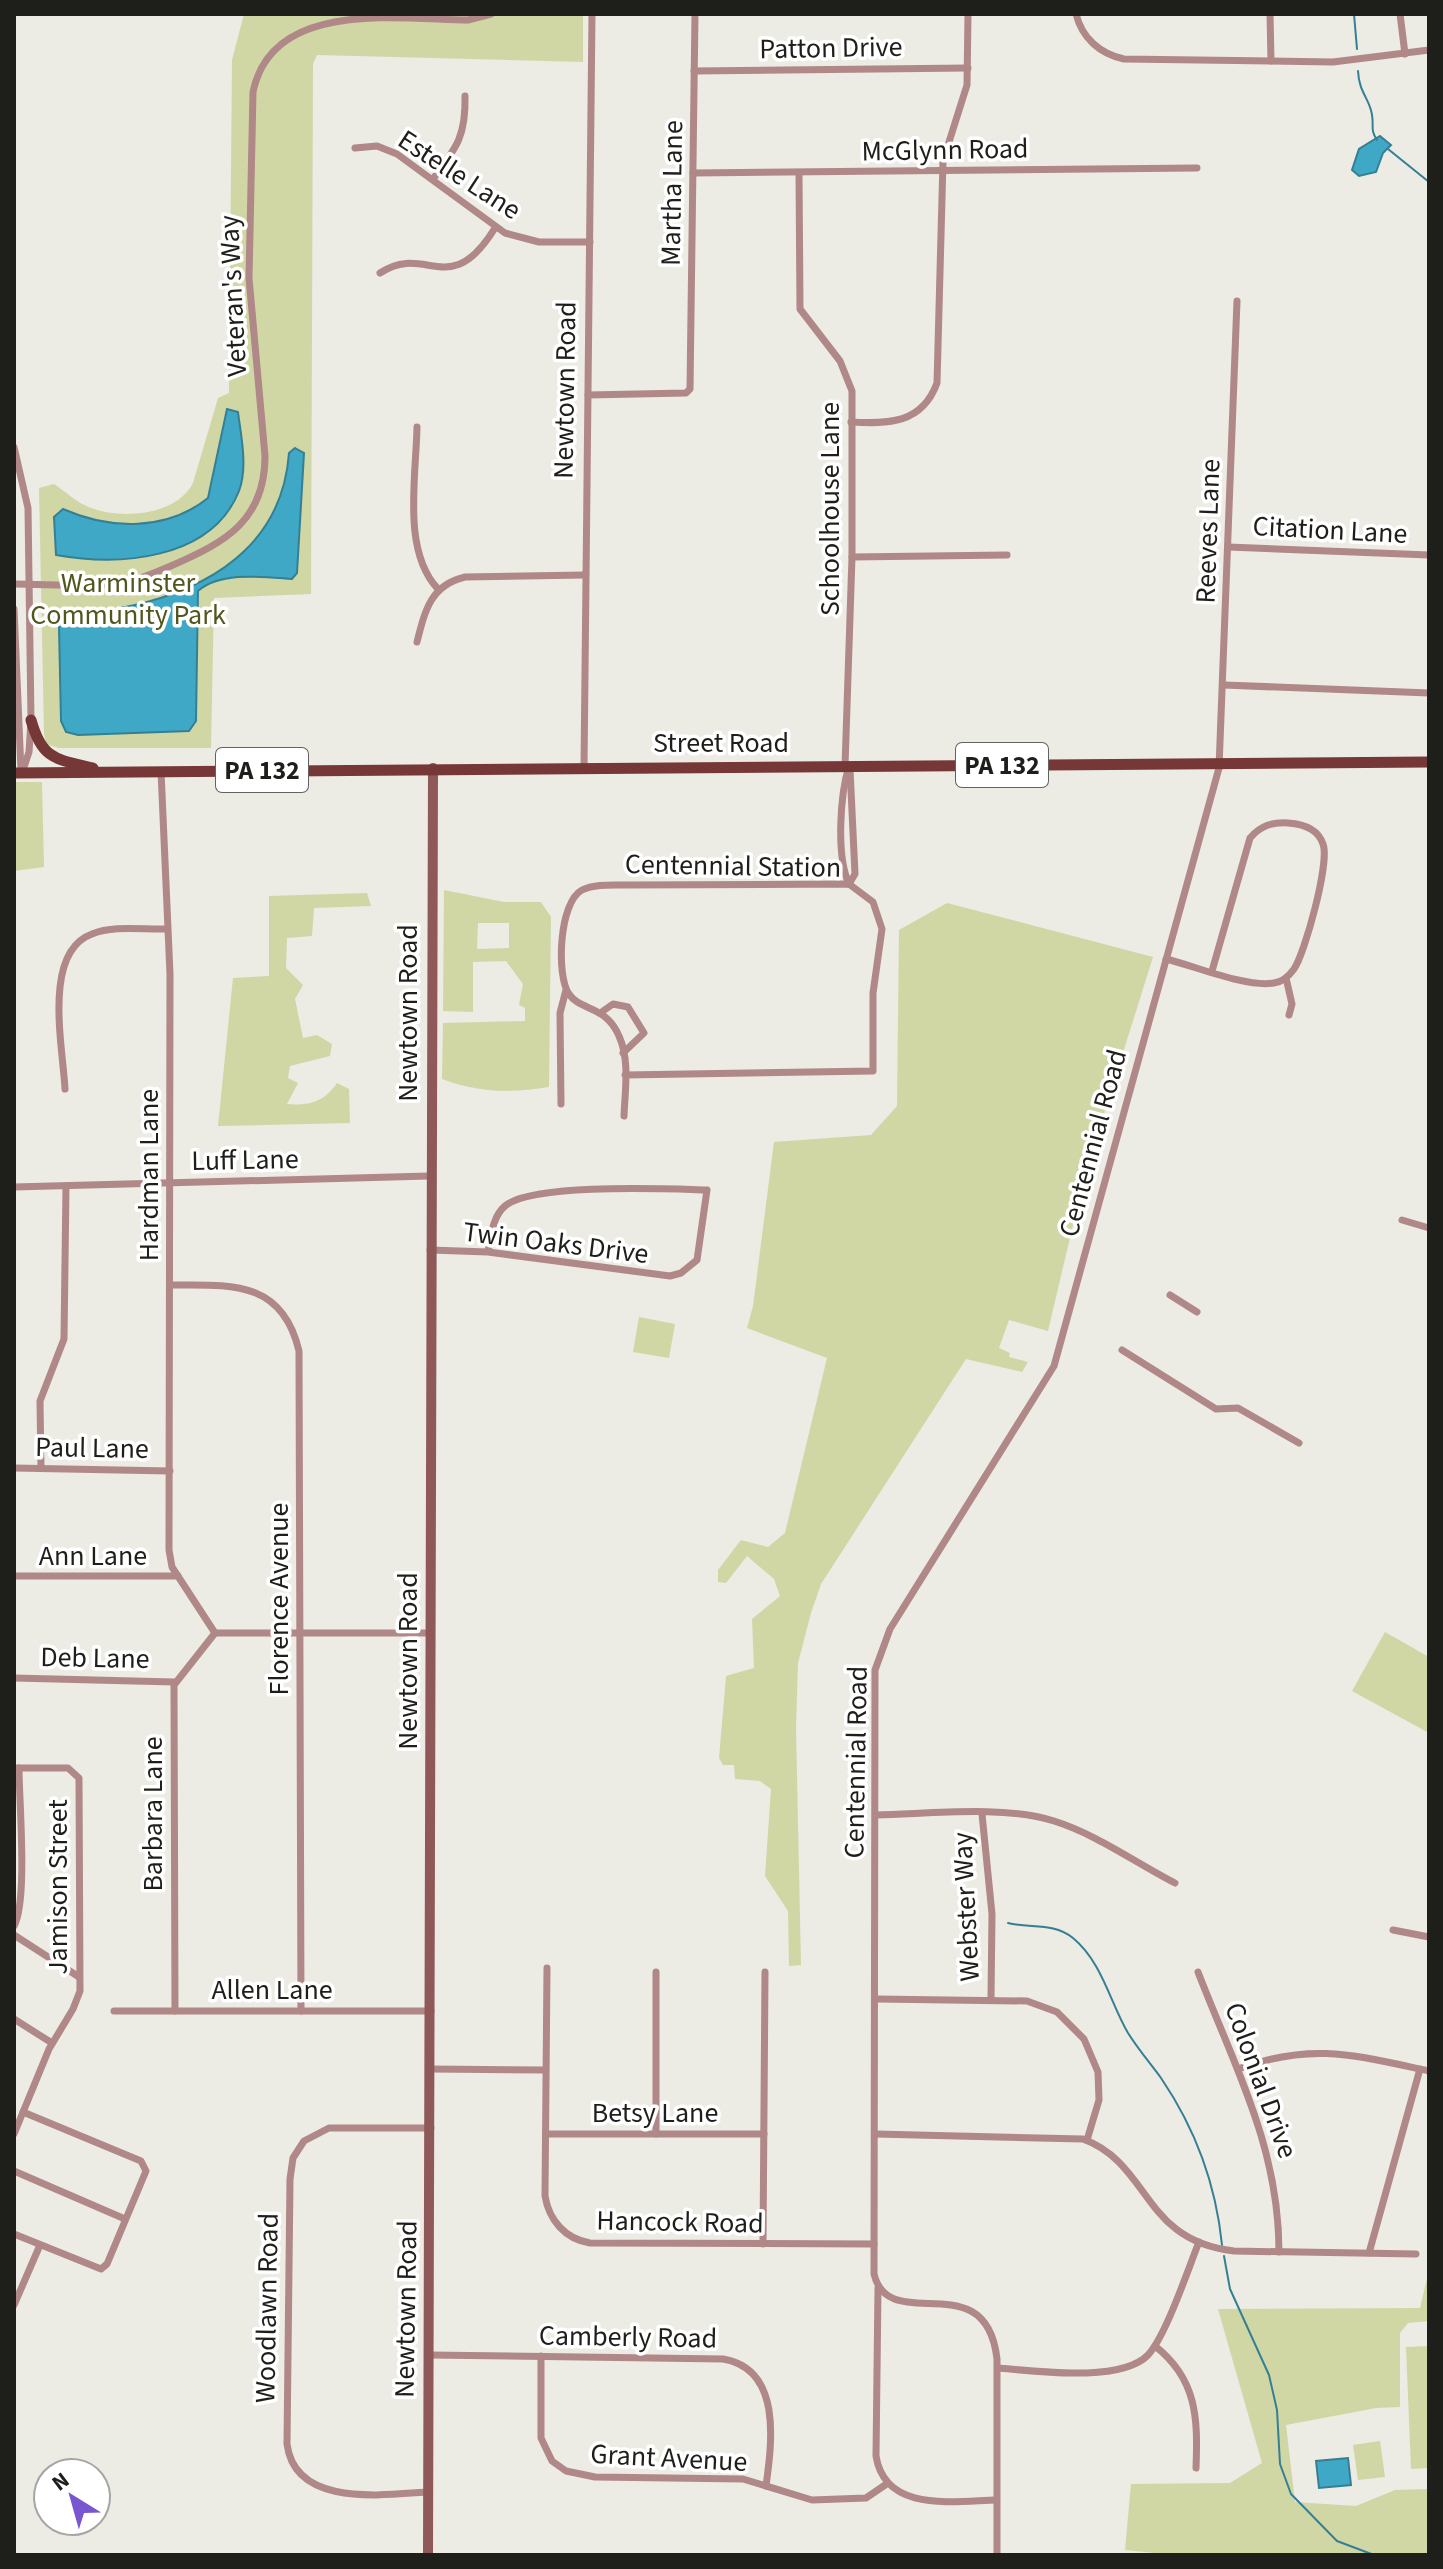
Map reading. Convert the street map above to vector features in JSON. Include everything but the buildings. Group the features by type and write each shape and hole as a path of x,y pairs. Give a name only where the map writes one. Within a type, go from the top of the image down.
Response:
{"main road":[{"path":"31,720 37,742 48,754 109,772"},
{"name":"Street Road","path":"18,773 1429,762"}],"street":[{"name":"Veteran's Way","path":"14,584 120,583 142,578 218,545 235,532 254,505 263,479 265,456 249,278 252,106 255,79 271,52 295,30 324,19 468,20 491,14"},
{"name":"Newtown Road","path":"584,767 592,14"},
{"name":"Martha Lane","path":"588,395 686,393 690,389 695,14"},
{"path":"851,422 893,423 910,417 925,405 937,383 942,170 944,150 965,95 968,14"},
{"path":"1076,14 1086,36 1114,57 1333,62 1429,50"},
{"path":"1270,14 1271,61"},
{"path":"1400,14 1405,54"},
{"name":"Patton Drive","path":"694,71 968,68"},
{"path":"433,179 459,144 465,120 465,96"},
{"name":"Estelle Lane","path":"355,148 370,145 389,150 433,179 495,228 539,242 590,242"},
{"name":"McGlynn Road","path":"693,173 1197,168"},
{"name":"Schoolhouse Lane","path":"799,173 799,302 803,316 844,370 852,391 847,766"},
{"path":"380,273 399,265 457,268 477,255 495,228"},
{"name":"Reeves Lane","path":"1220,763 1237,301"},
{"path":"417,427 416,551 423,571 438,589"},
{"path":"14,447 27,493 31,720 29,752 18,773"},
{"name":"Citation Lane","path":"1228,547 1429,555"},
{"path":"852,557 1007,555"},
{"path":"417,642 425,610 438,589 465,577 585,575"},
{"path":"14,609 18,773"},
{"path":"1224,685 1429,693"},
{"name":"Centennial Road","path":"888,2483 876,2456 875,1670 880,1648 1052,1373 1220,763"},
{"path":"847,766 855,874 849,884"},
{"path":"847,766 842,787 842,871 849,884"},
{"name":"Newtown Road","path":"428,2555 431,2128 429,1176 433,768"},
{"name":"Hardman Lane","path":"161,771 167,929 170,1183 169,1550 178,1576"},
{"path":"1166,959 1212,971 1264,984 1286,978 1298,962 1325,858 1320,837 1308,827 1273,823 1250,838 1212,971"},
{"name":"Centennial Station","path":"566,990 562,982 564,915 571,900 581,891 598,885 849,884 873,902 882,929 873,993 873,1071 625,1075"},
{"path":"65,1089 59,980 67,954 85,937 99,932 167,929"},
{"path":"1286,978 1292,1004 1289,1015"},
{"path":"566,990 571,998 603,1011 619,1035 625,1075 624,1116"},
{"path":"561,1104 560,1013 566,990"},
{"path":"603,1011 613,1004 628,1007 639,1020 644,1033 623,1053"},
{"name":"Luff Lane","path":"14,1187 429,1176"},
{"path":"41,1468 40,1401 64,1339 66,1186"},
{"name":"Twin Oaks Drive","path":"430,1250 488,1252 656,1276 681,1273 697,1260 707,1190 601,1188 519,1199 506,1205 497,1215 488,1252"},
{"path":"1402,1220 1429,1228"},
{"name":"Florence Avenue","path":"170,1285 229,1285 250,1289 279,1309 296,1339 300,1359 301,2011"},
{"path":"1170,1295 1197,1312"},
{"path":"1122,1350 1216,1409 1238,1408 1299,1443"},
{"name":"Paul Lane","path":"14,1468 170,1471"},
{"name":"Ann Lane","path":"14,1576 178,1576 215,1633"},
{"path":"174,1682 215,1633 430,1633"},
{"name":"Deb Lane","path":"14,1678 174,1682"},
{"name":"Barbara Lane","path":"174,1682 175,2011"},
{"path":"14,1926 18,1917 20,1871 17,1768"},
{"name":"Jamison Street","path":"14,2134 52,2043 78,1999 79,1977 79,1778 74,1770 17,1768"},
{"name":"Webster Way","path":"982,1814 992,1914 991,1998"},
{"path":"876,1815 1025,1815 1055,1821 1175,1883"},
{"path":"1393,1930 1429,1937"},
{"path":"14,1935 79,1977"},
{"name":"Hancock Road","path":"547,1968 547,2206 557,2225 577,2240 590,2243 874,2244"},
{"path":"656,1972 656,2134"},
{"path":"763,2244 765,1972"},
{"name":"Colonial Drive","path":"1198,1972 1238,2069 1270,2161 1278,2204 1279,2252"},
{"path":"877,1999 991,1998 1027,2001 1050,2008 1066,2019 1084,2039 1096,2064 1099,2100 1087,2140"},
{"name":"Allen Lane","path":"114,2011 431,2011"},
{"path":"14,2019 52,2043"},
{"path":"1238,2069 1266,2059 1310,2051 1424,2070 1369,2253"},
{"path":"431,2069 545,2070"},
{"path":"14,2234 101,2269 107,2264 145,2167 141,2161 23,2112"},
{"name":"Woodlawn Road","path":"427,2492 326,2491 296,2471 287,2444 288,2278 290,2167 304,2141 329,2128 431,2128"},
{"name":"Betsy Lane","path":"546,2134 764,2134"},
{"path":"876,2134 1053,2135 1087,2140 1122,2164 1158,2215 1199,2242 1225,2250 1416,2254"},
{"path":"14,2171 125,2219"},
{"path":"998,2368 1111,2371 1139,2362 1155,2346 1199,2242"},
{"path":"14,2305 40,2245"},
{"path":"878,2288 894,2301 950,2303 978,2314 994,2338 998,2368 997,2555"},
{"path":"1155,2346 1178,2368 1194,2401 1196,2468"},
{"name":"Camberly Road","path":"429,2355 723,2359 738,2363 759,2379 769,2404 766,2486"},
{"name":"Grant Avenue","path":"541,2356 541,2438 552,2461 566,2471 595,2477 743,2479 804,2499 866,2498 888,2483"},
{"path":"888,2483 914,2499 996,2500"}],"green space":[{"name":"Warminster Community Park","path":"244,14 583,14 583,62 317,55 313,64 311,594 214,598 211,748 59,748 46,744 44,734 39,488 54,484 91,508 133,514 175,502 193,483 218,398 229,393 232,60"},
{"path":"14,782 42,782 44,867 14,871"},
{"path":"444,890 504,902 541,902 551,917 549,1087 495,1090 442,1079 443,1023 525,1021 525,1008 519,1005 523,984 506,961 473,962 473,1012 443,1011","holes":["478,923 509,923 509,948 477,949"]},
{"path":"367,893 371,906 314,908 312,936 287,938 286,968 303,985 295,999 303,1038 317,1035 332,1044 330,1056 290,1066 288,1078 298,1083 287,1104 315,1101 327,1095 337,1083 349,1089 350,1123 218,1126 233,978 269,976 269,896"},
{"path":"947,903 1153,957 1085,1174 1048,1331 1009,1320 999,1348 1010,1353 1009,1357 1028,1362 1022,1372 966,1359 821,1584 798,1663 796,1728 801,1965 789,1966 788,1911 765,1876 771,1789 760,1781 735,1779 734,1765 723,1765 719,1758 726,1676 754,1668 752,1619 780,1596 774,1579 747,1556 726,1583 718,1582 718,1570 741,1540 768,1547 785,1533 827,1358 747,1328 753,1306 774,1142 871,1135 897,1106 899,930"},
{"path":"639,1317 675,1324 669,1358 633,1352"},
{"path":"1385,1632 1429,1657 1429,1733 1352,1691"},
{"path":"1429,2270 1429,2321 1408,2323 1400,2333 1400,2407 1376,2408 1286,2425 1295,2502 1356,2506 1395,2490 1429,2489 1429,2555 1175,2555 1125,2550 1131,2484 1230,2483 1262,2463 1218,2309 1420,2308"},
{"path":"1429,2346 1429,2468 1411,2469 1406,2347"},
{"path":"1380,2441 1385,2477 1358,2480 1353,2445"}],"water":[{"path":"1380,136 1391,145 1383,153 1376,172 1359,176 1352,170 1359,149"},
{"path":"227,409 238,412 243,452 242,482 226,514 207,532 185,545 134,558 56,555 54,517 63,509 100,521 138,524 175,517 208,498"},
{"path":"295,448 304,453 297,573 292,579 256,577 218,580 198,591 196,721 189,731 78,735 66,732 61,721 59,627 91,614 175,593 224,568 245,551 262,531 275,508 284,482 289,453"},
{"path":"1348,2458 1351,2485 1319,2488 1316,2461"}],"waterway":[{"path":"1354,14 1357,49"},
{"path":"1358,71 1360,85 1371,109 1377,140"},
{"path":"1388,149 1429,182"},
{"path":"1008,1923 1065,1933 1091,1959 1128,2033 1161,2078 1194,2137 1215,2201 1222,2245"},
{"path":"1224,2256 1230,2289 1269,2375 1277,2410 1280,2464 1291,2494 1337,2541 1374,2555"}]}
